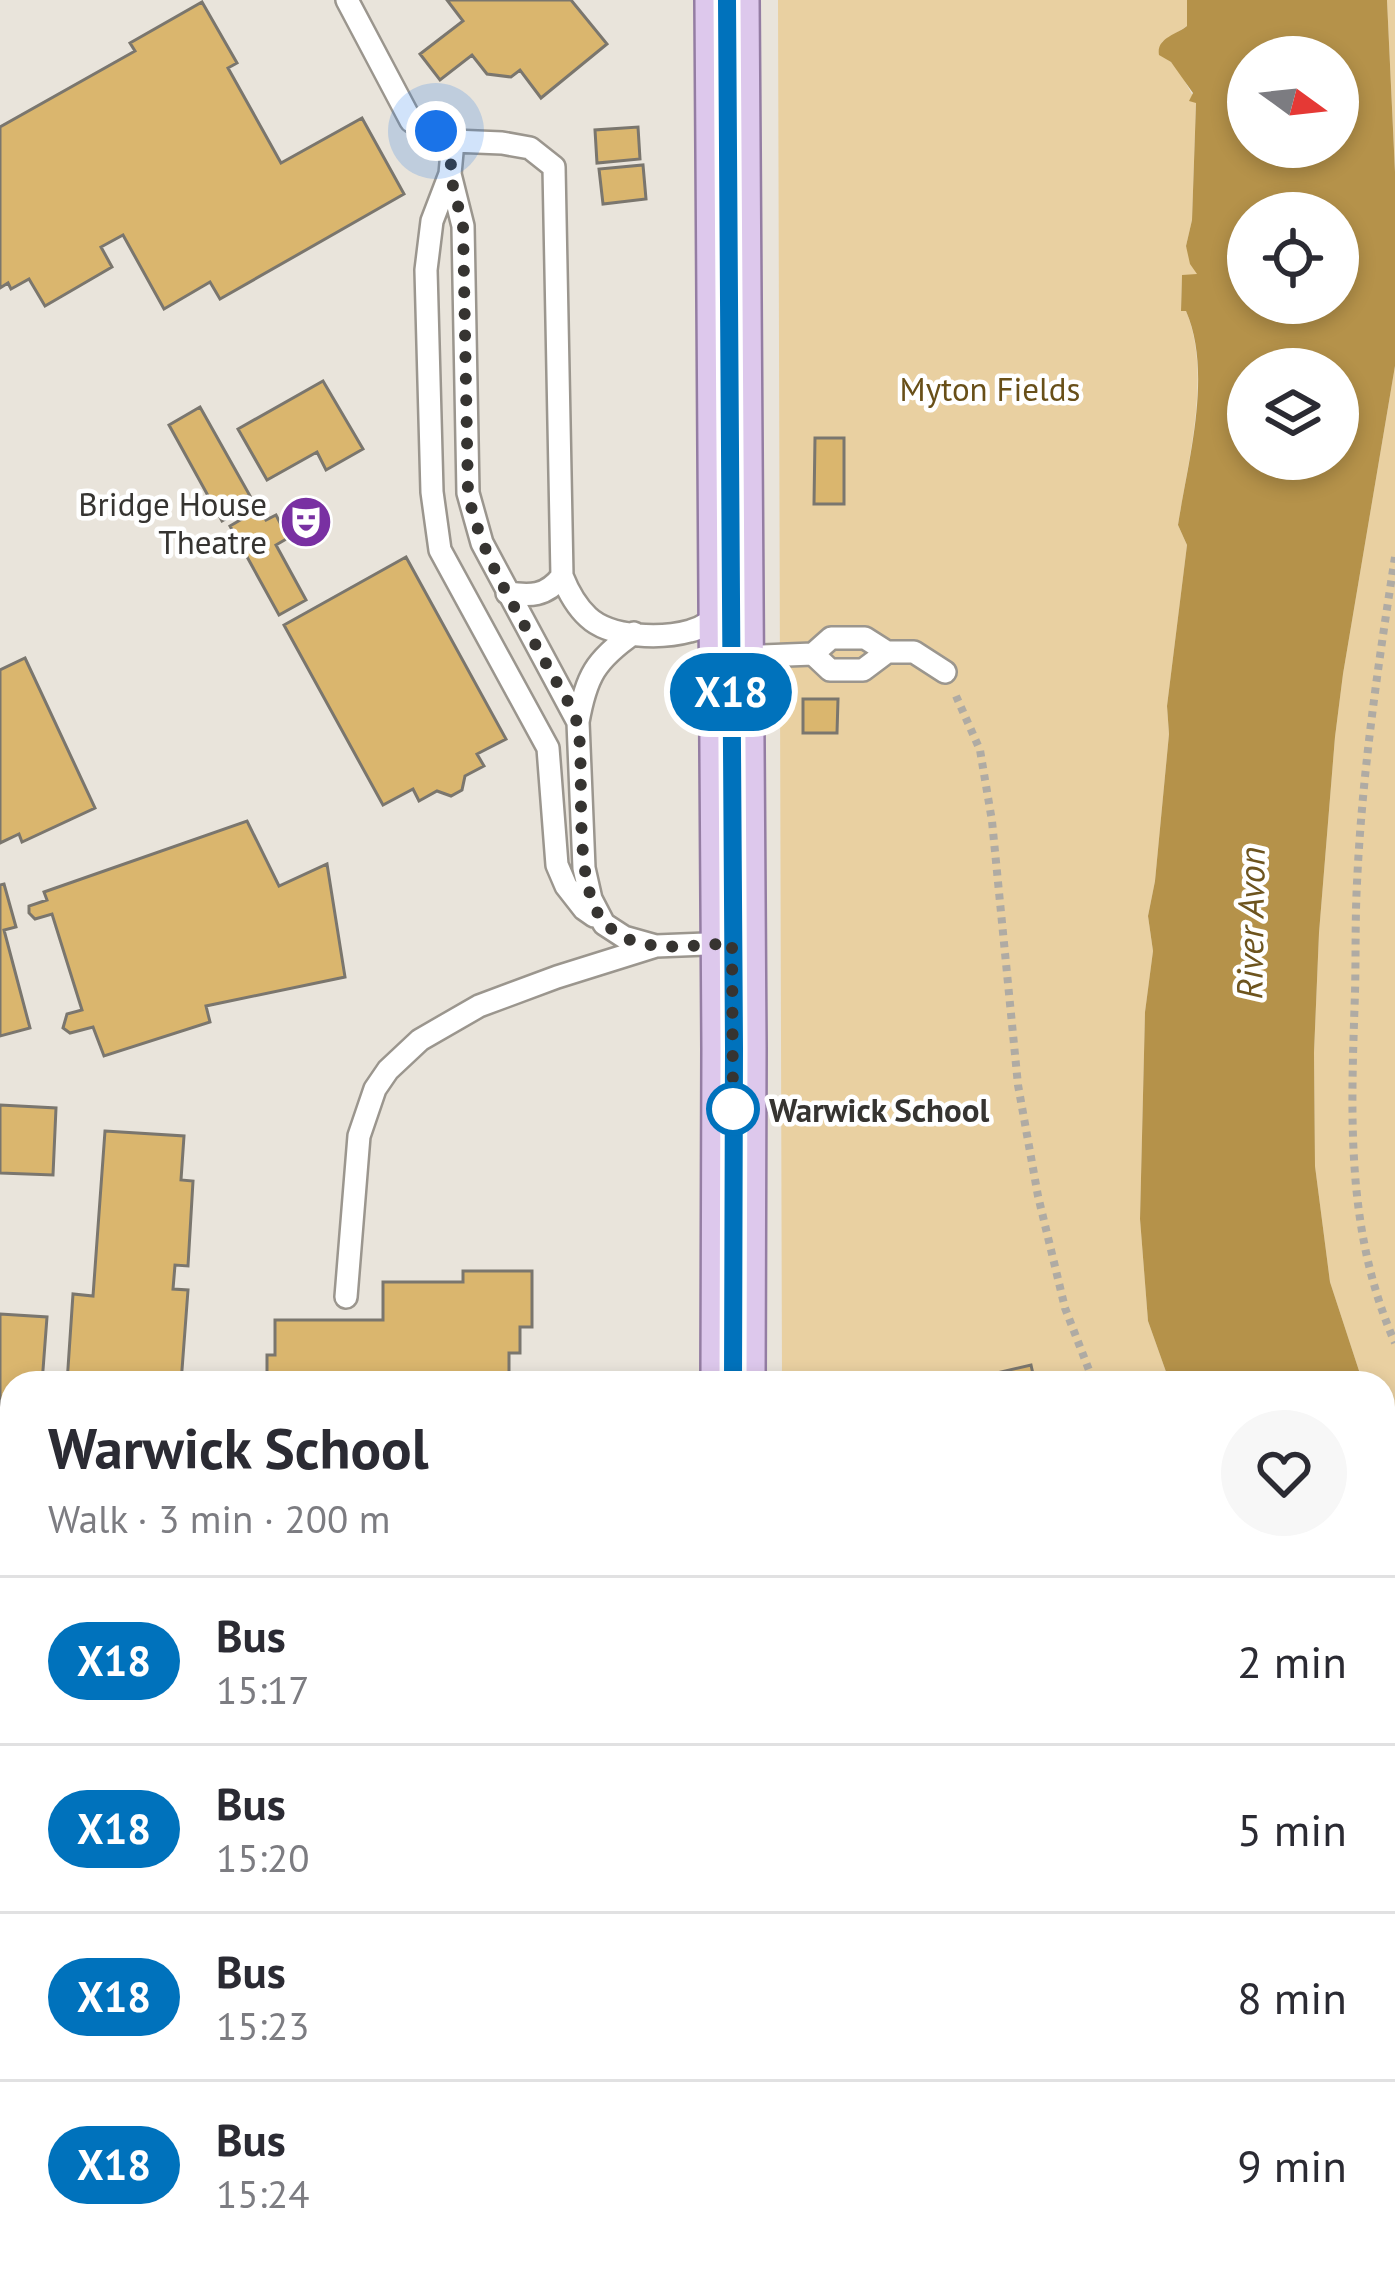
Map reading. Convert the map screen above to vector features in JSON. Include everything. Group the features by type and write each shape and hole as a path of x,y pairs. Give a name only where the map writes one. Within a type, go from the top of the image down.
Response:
{"main road":[{"path":"728,0 733,1371"}],"lane":[{"path":"347,0 411,121 453,141 530,148 554,166 562,576 588,616 600,626 634,633 686,633 707,624 813,654 830,670 863,670 887,652"},
{"path":"453,141 450,174 431,221 426,270 432,493 440,550 548,748 556,865 566,886 584,909 624,938 656,946"},
{"path":"450,174 463,226 468,493 482,543 578,722"},
{"path":"507,593 533,596 554,587 562,576"},
{"path":"604,924 584,868 578,722 591,673 603,656 634,633"},
{"path":"813,654 831,638 866,638 887,652 914,652 945,672"},
{"path":"346,1297 359,1136 375,1089 404,1053 437,1028 479,1006 556,977 656,946 732,943"}],"path":[{"path":"1395,557 1373,696 1357,884 1352,1133 1360,1231 1378,1306 1395,1343"},
{"path":"945,672 980,750 992,821 1022,1108 1065,1308 1089,1371"}],"green space":[{"name":"Myton Fields","path":"778,0 1187,0 1187,26 1162,42 1160,55 1179,71 1196,101 1192,220 1186,246 1198,275 1182,276 1181,310 1186,311 1194,335 1198,389 1178,525 1187,545 1148,916 1153,951 1145,1012 1140,1219 1148,1321 1166,1371 782,1371"},
{"path":"1387,0 1395,0 1395,172"},
{"path":"1395,366 1395,1371 1359,1371 1330,1282 1315,1166 1319,933 1343,674"}],"water":[{"name":"River Avon","path":"1187,0 1387,0 1395,172 1395,366 1335,737 1314,1053 1315,1166 1330,1282 1359,1371 1166,1371 1148,1321 1140,1219 1145,1012 1153,951 1148,916 1187,545 1178,525 1198,389 1194,335 1186,311 1181,311 1182,275 1197,274 1186,246 1192,220 1196,103 1189,101 1193,93 1171,62 1159,55 1159,49 1187,26"}],"building":[{"path":"447,0 571,0 607,44 541,98 520,70 511,77 487,74 472,55 440,80 420,54 463,21"},
{"path":"202,2 237,63 228,68 281,163 362,118 404,194 220,299 210,282 164,309 123,235 101,247 112,267 45,306 29,279 11,289 8,283 0,288 0,127 135,51 130,43"},
{"path":"638,127 640,159 597,163 595,130"},
{"path":"643,165 646,199 603,204 599,169"},
{"path":"323,381 363,449 326,470 317,452 267,480 238,429"},
{"path":"200,407 254,503 222,521 169,425"},
{"path":"815,438 844,438 844,504 814,504"},
{"path":"259,509 266,520 276,515 288,538 276,545 306,600 279,615 230,526"},
{"path":"406,557 506,739 477,754 484,766 465,776 462,790 451,796 437,791 419,801 413,789 383,805 284,625"},
{"path":"25,658 95,808 22,842 19,834 0,843 0,670"},
{"path":"803,699 838,699 837,733 803,733"},
{"path":"247,821 279,886 327,864 345,977 206,1006 210,1022 104,1056 93,1027 70,1033 63,1028 67,1014 82,1010 52,914 35,919 29,906 47,900 44,892"},
{"path":"4,884 16,927 4,930 30,1028 0,1036 0,885"},
{"path":"0,1105 56,1108 53,1175 0,1173"},
{"path":"105,1131 184,1136 181,1180 193,1181 188,1266 175,1265 173,1289 188,1290 182,1371 68,1371 73,1294 93,1296"},
{"path":"463,1271 532,1271 532,1327 520,1327 520,1353 509,1353 509,1371 267,1371 267,1355 275,1355 275,1320 383,1320 383,1282 463,1282"},
{"path":"0,1314 47,1317 43,1371 0,1371"}],"bus line":[{"name":"X18","path":"727,0 733,1371"}],"place":[{"name":"Bridge House Theatre","path":"306,522"},
{"name":"Warwick School","path":"733,1109"}],"route":[{"path":"436,131 453,141 450,174 463,226 472,516 507,593 578,722 584,868 604,924 624,938 656,946 732,943 733,1109"}]}
